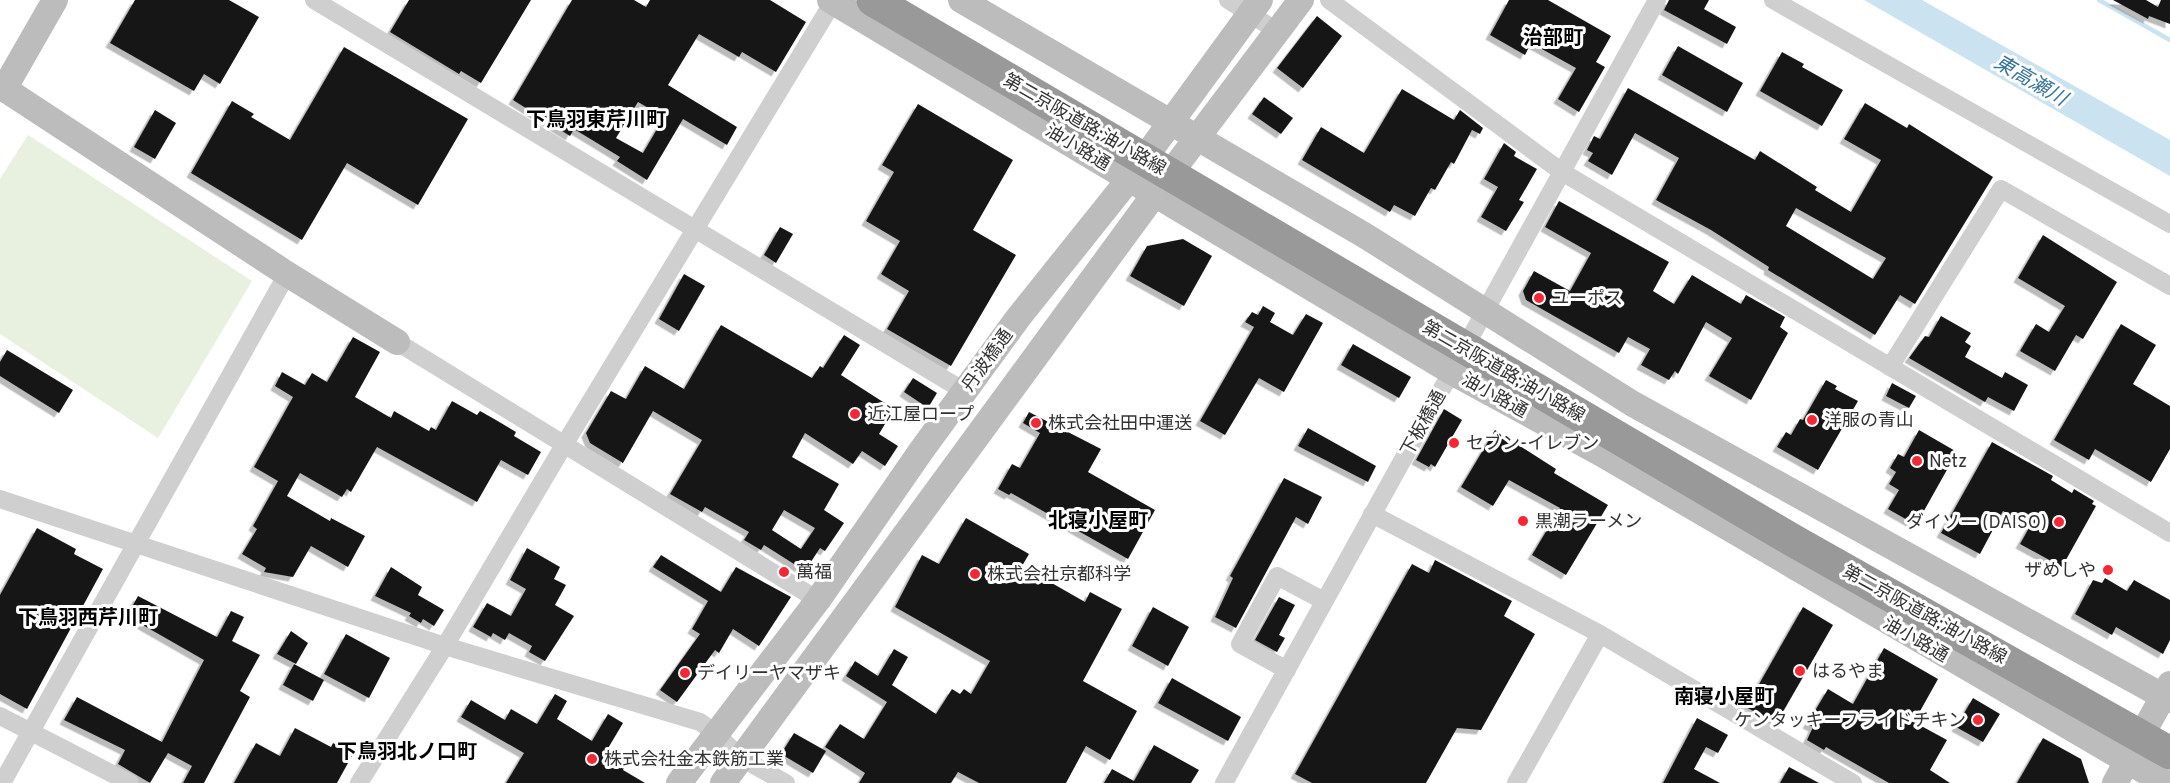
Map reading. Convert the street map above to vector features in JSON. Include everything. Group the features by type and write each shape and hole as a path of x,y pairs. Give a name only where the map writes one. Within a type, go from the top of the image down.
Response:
{"highway":[{"name":"第二京阪道路;油小路線","path":"873,0 1794,541 2170,753"},
{"name":"第二京阪道路;油小路線","path":"905,0 1476,332 2170,729"}],"street":[{"path":"55,0 1,91 287,274 844,618"},
{"path":"314,0 995,411"},
{"path":"961,0 1198,137 1485,311 1633,404 2168,693 2120,772"},
{"path":"1227,0 1255,7 1277,31"},
{"name":"丹波橋通","path":"723,783 1154,195 1301,0"},
{"path":"1329,0 1562,172 2170,533"},
{"name":"下板橋通","path":"1224,783 1657,0"},
{"path":"1773,0 2170,224"},
{"path":"359,783 445,646 832,1"},
{"name":"油小路通","path":"832,1 1452,372 1602,454 2120,772 2165,783"},
{"name":"丹波橋通","path":"679,783 818,600 964,391 1018,318 1130,178 1255,7"},
{"path":"1890,367 2001,189 2170,286"},
{"path":"2,783 287,274"},
{"path":"0,500 137,543 445,646 700,722 716,733 741,758 786,783"},
{"path":"1372,514 1600,634 1853,783"},
{"path":"1287,670 1240,644 1277,576 1324,601"},
{"path":"1516,783 1600,634"},
{"path":"0,716 130,783"}],"green space":[{"path":"28,135 252,281 158,438 0,334 0,179"}],"water":[{"name":"東高瀬川","path":"1864,0 1922,0 2170,140 2170,176"}],"building":[{"path":"135,0 229,0 259,17 220,84 204,74 194,91 110,43"},
{"path":"409,0 531,0 481,83 461,71 459,74 390,32"},
{"path":"572,0 634,0 646,7 650,0 770,0 806,22 776,72 742,52 739,57 699,34 668,85 737,127 727,145 683,119 647,180 617,161 620,157 574,129 570,136 513,100","holes":["638,102 664,117 643,153 616,138"]},
{"path":"1509,0 1548,0 1611,36 1596,62 1605,67 1579,112 1558,99 1576,68 1531,43 1525,55 1490,35"},
{"path":"1669,0 1709,0 1704,9 1736,27 1727,44 1664,10"},
{"path":"2113,0 2146,0 2158,7 2161,0 2170,0 2170,24 2149,16 2148,19"},
{"path":"1317,16 1342,36 1303,88 1277,68"},
{"path":"1678,46 1743,83 1727,112 1662,75"},
{"path":"344,47 468,119 418,205 347,163 302,240 191,173 232,101 254,114 251,117 290,140"},
{"path":"1782,52 1804,64 1802,67 1843,90 1822,126 1760,91"},
{"path":"1628,88 1755,160 1760,151 1817,187 1815,190 1851,212 1881,160 1844,139 1865,103 1907,128 1909,124 1993,177 1915,304 1900,295 1875,335 1768,270 1769,267 1711,230 1656,200 1679,158 1635,133 1612,175 1588,161 1593,153 1587,150 1594,136 1600,139","holes":["1796,208 1886,258 1873,279 1786,226"]},
{"path":"1402,89 1454,120 1460,110 1483,128 1480,134 1472,130 1454,164 1451,162 1435,190 1431,188 1415,216 1394,205 1390,212 1302,160 1321,127 1364,153"},
{"path":"1264,97 1293,118 1281,134 1252,114"},
{"path":"918,104 1013,160 973,230 1016,255 951,366 887,329 909,291 881,274 900,241 866,221 894,172 882,165"},
{"path":"155,110 176,123 155,159 134,147"},
{"path":"1504,143 1516,152 1514,156 1537,169 1519,200 1524,202 1506,231 1481,217 1498,187 1484,179"},
{"path":"1559,201 1669,262 1653,291 1674,304 1692,275 1741,304 1746,295 1785,317 1780,327 1788,333 1751,400 1709,376 1732,338 1706,322 1678,374 1675,371 1669,380 1641,365 1650,349 1628,337 1619,353 1526,300 1523,291 1534,271 1570,291 1591,253 1545,227"},
{"path":"780,227 793,234 776,263 764,255"},
{"path":"2043,235 2117,282 2083,339 2076,335 2055,371 2020,351 2036,324 2049,332 2065,306 2018,278"},
{"path":"1183,239 1212,256 1184,306 1130,276 1147,246"},
{"path":"684,274 705,286 679,331 659,319"},
{"path":"1263,306 1275,313 1270,322 1293,335 1306,314 1323,323 1284,392 1259,378 1225,435 1200,421 1254,327 1245,322 1252,312 1258,315"},
{"path":"1941,316 1971,333 1965,342 1971,346 1965,357 2002,378 2005,372 2028,385 2014,411 1988,397 1985,402 1909,358 1925,336 1929,337"},
{"path":"2121,324 2156,345 2133,384 2170,406 2170,449 2151,482 2095,449 2089,460 2054,440"},
{"path":"721,325 812,378 820,366 823,368 844,335 860,345 841,375 894,409 879,434 898,446 885,466 862,451 853,464 805,433 792,457 839,484 824,510 844,523 825,551 820,548 805,571 764,545 761,550 744,540 749,532 705,507 702,512 670,494 702,440 653,411 623,463 590,443 586,433 611,391 626,399 645,366 684,389","holes":["784,510 815,528 801,549 772,530"]},
{"path":"353,337 380,352 355,397 391,418 394,411 429,431 431,427 436,430 452,401 477,415 480,411 496,420 516,432 514,436 541,452 528,475 501,460 477,502 377,447 351,492 347,489 342,497 300,473 287,496 330,521 331,518 365,536 348,567 311,546 293,577 264,572 266,568 242,554 257,529 253,526 278,481 254,467 293,397 275,386 282,372 305,385 312,373 327,382"},
{"path":"1353,344 1411,377 1399,398 1341,365"},
{"path":"7,350 73,390 59,413 0,376 0,362"},
{"path":"913,378 937,393 928,408 904,392"},
{"path":"1826,380 1837,386 1835,389 1858,401 1818,470 1777,447 1786,432 1791,435 1800,419 1803,420"},
{"path":"1892,383 1916,396 1909,408 1886,396"},
{"path":"1444,409 1462,420 1435,467 1431,464 1429,467 1416,460"},
{"path":"1029,412 1101,449 1088,472 1155,510 1128,559 1011,493 1009,495 998,489 1012,464 1020,468 1040,433 1023,423"},
{"path":"1308,428 1376,466 1368,482 1298,446"},
{"path":"1495,430 1556,469 1554,473 1608,505 1566,575 1532,555 1560,508 1509,480 1493,506 1461,487"},
{"path":"1919,430 1957,452 1916,525 1888,509 1899,490 1889,484 1896,472 1890,468 1898,454 1904,457"},
{"path":"1992,442 2053,476 2051,480 2072,493 2074,489 2094,501 2092,504 2096,506 2062,567 2020,544 2030,526 2003,511 1980,554 1941,533"},
{"path":"1284,478 1322,497 1308,524 1296,517 1236,628 1215,617 1233,578 1230,576"},
{"path":"966,518 1029,554 1022,566 1085,602 1090,592 1122,609 1083,681 1137,711 1110,760 1086,746 1066,783 979,783 958,772 951,783 859,783 865,773 825,747 840,724 864,739 887,702 846,676 855,661 878,676 894,649 908,657 892,685 936,714 952,689 960,694 964,689 971,694 990,661 895,607 922,555 939,564"},
{"path":"37,528 76,549 74,554 103,569 27,709 0,694 0,595"},
{"path":"527,548 560,567 554,579 566,585 555,605 574,616 545,661 529,652 532,646 509,633 505,640 493,633 491,637 473,627 487,603 511,616 526,589 510,580"},
{"path":"661,555 721,592 736,567 791,597 759,646 733,629 719,653 715,650 677,702 660,690 700,634 692,629 708,601 653,567"},
{"path":"1435,560 1512,601 1504,616 1535,634 1481,730 1457,728 1426,783 1312,783 1295,774 1412,564 1429,573"},
{"path":"391,567 422,587 418,595 444,610 434,626 423,619 421,623 409,616 411,613 375,596"},
{"path":"2105,578 2127,591 2134,580 2170,600 2170,640 2163,654 2116,627 2112,635 2075,614 2093,580 2102,583"},
{"path":"138,596 217,637 231,611 244,617 232,641 260,655 240,691 250,697 204,783 183,783 192,766 168,753 150,783 118,764 125,750 64,720 77,697 162,742 204,660 127,616"},
{"path":"1279,597 1295,605 1279,635 1285,638 1277,652 1255,640"},
{"path":"1153,607 1189,627 1168,666 1132,646"},
{"path":"1803,607 1833,625 1776,724 1746,707"},
{"path":"291,631 308,643 296,664 277,654"},
{"path":"346,634 390,658 369,698 324,674"},
{"path":"1884,648 1938,679 1914,722 1947,740 1930,770 1950,783 1889,783 1826,747 1824,750 1807,740 1813,727 1807,724 1828,689 1853,704"},
{"path":"294,664 324,680 313,701 283,685"},
{"path":"1172,678 1241,717 1228,741 1158,703"},
{"path":"555,694 567,701 557,719 592,741 608,714 623,723 607,750 627,762 623,770 645,783 506,783 524,753 461,717 471,700 505,720 511,709 537,724"},
{"name":"ケンタッキーフライドチキン","path":"1973,698 2000,714 1983,742 1956,727"},
{"path":"1697,718 1728,735 1718,753 1706,747 1694,769 1720,783 1663,783"},
{"path":"295,728 331,747 333,743 353,754 337,783 234,783 256,743 280,756"},
{"path":"794,733 826,751 813,773 781,754"},
{"path":"2043,738 2081,759 2089,783 2017,783"},
{"path":"1154,745 1199,770 1191,783 1104,783 1112,769 1134,781"},
{"path":"1789,767 1819,783 1780,783"}],"waterway":[{"path":"2099,0 2170,40"}],"place":[{"name":"ユーポス","path":"1539,298"},
{"name":"近江屋ロープ","path":"855,414"},
{"name":"洋服の青山","path":"1812,420"},
{"name":"株式会社田中運送","path":"1036,423"},
{"name":"セブン-イレブン","path":"1454,443"},
{"name":"Netz","path":"1917,461"},
{"name":"黒潮ラーメン","path":"1523,521"},
{"name":"ダイソー (DAISO)","path":"2059,522"},
{"name":"ザめしや","path":"2108,570"},
{"name":"萬福","path":"784,572"},
{"name":"株式会社京都科学","path":"975,574"},
{"name":"はるやま","path":"1800,671"},
{"name":"デイリーヤマザキ","path":"685,673"},
{"name":"ケンタッキーフライドチキン","path":"1978,720"},
{"name":"株式会社金本鉄筋工業","path":"592,759"}],"district":[{"name":"治部町","path":"1553,37"},
{"name":"下鳥羽東芹川町","path":"596,119"},
{"name":"北寝小屋町","path":"1098,520"},
{"name":"下鳥羽西芹川町","path":"88,617"},
{"name":"南寝小屋町","path":"1724,696"},
{"name":"下鳥羽北ノ口町","path":"407,751"}]}
